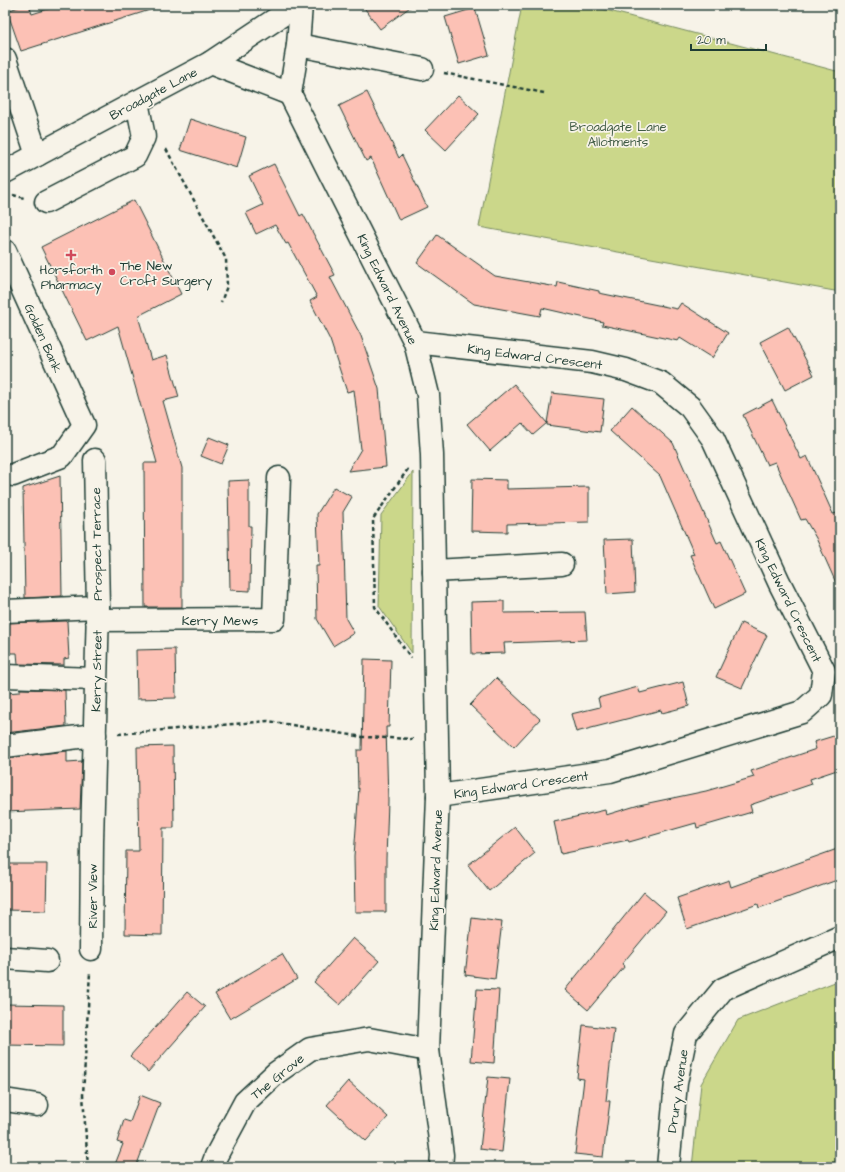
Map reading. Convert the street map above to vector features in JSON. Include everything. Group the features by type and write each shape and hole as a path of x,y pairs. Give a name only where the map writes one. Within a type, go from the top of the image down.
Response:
{"street":[{"name":"Broadgate Lane","path":"5,172 210,63 297,5"},
{"path":"210,63 290,94 298,45 301,5"},
{"path":"298,45 422,69"},
{"path":"5,58 37,155"},
{"name":"King Edward Avenue","path":"290,94 415,342 428,395 432,455 436,684 435,738 438,796 428,1050 442,1155 441,1167"},
{"path":"46,202 135,156 144,137 137,102"},
{"name":"Golden Bank","path":"5,251 84,425 62,456 13,475"},
{"name":"King Edward Crescent","path":"415,342 592,362 626,370 661,383 690,407 713,439 776,574 824,671 821,695 802,712 610,771 438,796"},
{"name":"Prospect Terrace","path":"5,611 98,614 95,460"},
{"name":"Kerry Mews","path":"98,614 274,619 279,478"},
{"path":"434,571 562,564"},
{"name":"Kerry Street","path":"92,842 96,735 95,679 98,614"},
{"path":"5,676 95,679"},
{"path":"5,746 96,735"},
{"name":"River View","path":"91,949 92,842"},
{"name":"Drury Avenue","path":"668,1167 676,1083 686,1034 723,989 840,937"},
{"path":"5,958 47,961"},
{"name":"The Grove","path":"212,1167 216,1156 245,1102 276,1073 310,1049 369,1038 428,1050"},
{"path":"5,1100 37,1105"}],"path":[{"path":"422,69 544,93"},
{"path":"144,137 165,147 226,259 227,286 221,302"},
{"path":"432,455 410,466 374,519 375,607 412,660 436,684"},
{"path":"96,735 268,721 362,737 409,739"},
{"path":"88,1167 83,1095 91,949"}],"green space":[{"name":"Broadgate Lane Allotments","path":"522,5 587,5 840,72 840,292 479,227"},
{"path":"413,472 412,653 379,606 381,515"},
{"path":"840,980 840,1167 692,1167 701,1084 738,1020"}],"building":[{"path":"24,5 29,5 32,14 61,5 156,5 156,8 21,51 7,11"},
{"path":"362,5 413,5 380,29"},
{"path":"475,8 489,55 459,64 445,17"},
{"path":"367,92 399,158 402,155 427,207 399,220 371,158 366,161 339,106"},
{"path":"458,95 479,114 446,150 425,130"},
{"path":"190,119 246,137 237,168 180,150"},
{"path":"274,164 300,216 303,214 335,275 330,277 361,336 379,389 386,467 348,471 361,449 354,390 347,392 330,340 310,301 317,297 288,243 286,244 275,225 256,234 246,213 263,205 249,176"},
{"path":"134,200 181,294 138,316 151,360 167,355 179,397 163,401 182,468 182,607 145,607 144,463 157,463 118,326 87,341 41,247"},
{"path":"437,235 495,276 557,287 558,282 599,291 599,293 677,309 681,303 728,333 712,358 680,338 678,341 602,325 603,322 542,308 540,316 474,304 417,263"},
{"path":"788,327 814,375 785,390 760,342"},
{"path":"514,384 547,423 533,435 522,423 490,451 467,424"},
{"path":"552,393 604,399 600,432 547,425"},
{"path":"772,400 801,459 807,456 833,514 840,512 840,592 816,538 805,519 801,520 775,462 767,465 743,415"},
{"path":"632,406 673,443 717,543 721,541 745,594 714,609 690,555 694,554 660,476 610,431"},
{"path":"209,437 229,445 221,464 201,456"},
{"path":"60,476 62,596 25,598 23,488"},
{"path":"472,479 507,480 507,489 589,487 589,522 507,524 507,532 471,531"},
{"path":"249,480 249,526 251,526 250,591 230,590 228,481"},
{"path":"334,487 352,497 343,512 346,619 354,633 333,646 317,619 316,566 319,566 317,514"},
{"path":"633,539 635,592 607,594 604,540"},
{"path":"504,601 504,613 585,612 587,640 504,643 505,653 472,654 471,602"},
{"path":"67,621 69,658 64,659 64,665 18,664 17,653 5,653 5,623"},
{"path":"741,623 767,635 742,688 716,677"},
{"path":"175,649 176,698 137,699 136,650"},
{"path":"364,659 391,660 389,727 386,727 388,801 386,912 355,912 354,856 359,788 358,789 357,750 362,750"},
{"path":"496,678 540,719 514,747 470,705"},
{"path":"683,682 689,706 662,713 661,710 576,732 571,714 600,707 598,698 638,687 640,693"},
{"path":"20,689 65,690 66,726 5,733 5,693 20,692"},
{"path":"840,734 840,769 810,779 812,784 750,805 752,812 697,828 696,823 629,842 628,840 561,854 554,822 605,810 606,815 639,805 706,791 754,777 751,771 816,749 814,742"},
{"path":"173,746 174,828 163,828 162,935 125,934 126,851 139,851 137,747"},
{"path":"67,751 67,762 82,761 80,809 5,812 5,758"},
{"path":"515,827 535,853 489,891 468,865"},
{"path":"840,848 840,879 759,908 758,904 687,929 677,898 729,880 731,887"},
{"path":"5,864 47,864 46,911 5,910"},
{"path":"644,892 666,911 622,964 625,966 588,1010 565,990"},
{"path":"472,918 502,922 495,979 465,975"},
{"path":"353,938 379,961 340,1005 314,982"},
{"path":"282,954 297,979 230,1019 215,994"},
{"path":"477,989 499,990 494,1063 471,1061"},
{"path":"187,992 205,1007 148,1072 130,1056"},
{"path":"5,1004 63,1005 63,1046 5,1045"},
{"path":"583,1025 614,1029 606,1101 610,1101 603,1157 575,1154 584,1079 577,1078"},
{"path":"488,1077 510,1079 502,1152 480,1149"},
{"path":"348,1081 388,1117 366,1141 327,1105"},
{"path":"140,1095 160,1103 136,1167 114,1167 123,1144 117,1142 124,1120 130,1122"}],"place":[{"name":"Horsforth Pharmacy","path":"71,255"},
{"name":"The New Croft Surgery","path":"112,272"}]}
